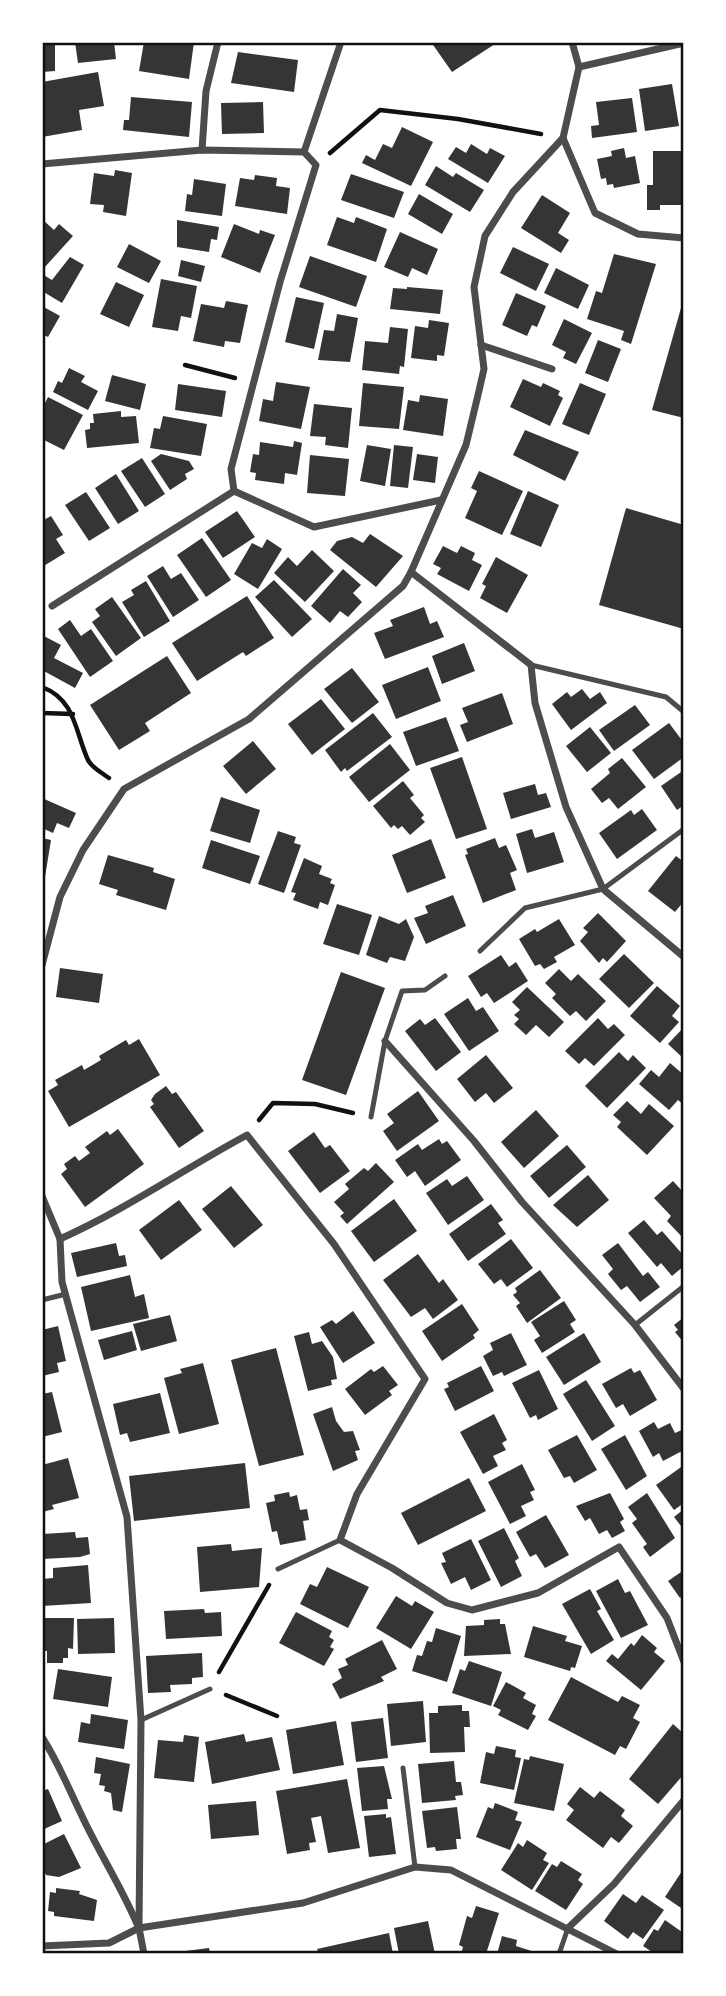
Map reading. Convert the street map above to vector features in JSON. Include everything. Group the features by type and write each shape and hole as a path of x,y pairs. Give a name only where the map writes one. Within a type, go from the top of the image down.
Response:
{"street":[{"path":"202,150 206,91 218,42"},
{"path":"304,152 341,42"},
{"path":"42,965 60,897 83,850 124,789 249,719 403,586 466,445 484,369 474,287 485,236 513,192 563,138 579,67 572,42"},
{"path":"579,67 684,43"},
{"path":"563,138 595,213 638,234 684,238"},
{"path":"42,164 202,150 304,152 316,165 280,282 231,468 234,491"},
{"path":"481,345 552,369"},
{"path":"234,491 314,527 442,500"},
{"path":"52,606 234,491"},
{"path":"411,572 531,665 535,703 566,807 603,889 684,957"},
{"path":"385,1041 474,1141 522,1202 635,1325 684,1390"},
{"path":"60,1239 100,1221 166,1179 247,1135 334,1244 425,1379 357,1493 340,1540 447,1603 472,1610 538,1593 620,1547 667,1618 684,1662"},
{"path":"42,1196 60,1239 66,1294 127,1517 141,1720 139,1928 144,1954"},
{"path":"42,1737 63,1770 81,1814 121,1887 139,1928"},
{"path":"568,1928 614,1884 684,1800"},
{"path":"42,1946 109,1944 139,1928 303,1903 415,1867 451,1870 617,1954"}],"lane":[{"path":"531,665 666,696 684,712"},
{"path":"480,951 525,908 603,889 684,830"},
{"path":"371,1117 385,1041 402,991 425,990 445,976"},
{"path":"635,1325 684,1286"},
{"path":"42,1300 66,1294"},
{"path":"278,1569 340,1540"},
{"path":"141,1720 209,1689"},
{"path":"404,1768 415,1867"},
{"path":"559,1954 568,1928"}],"path":[{"path":"316,165 380,110 458,119 563,138"},
{"path":"185,365 221,375"},
{"path":"42,687 50,690 74,714 89,762 124,789"},
{"path":"42,713 74,714"},
{"path":"247,1135 274,1102 315,1104 371,1117"},
{"path":"276,1716 209,1689 278,1569"}],"building":[{"path":"42,42 55,42 55,71 42,72"},
{"path":"75,42 114,42 116,59 78,63"},
{"path":"144,42 194,42 189,79 139,71"},
{"path":"431,42 498,42 452,72"},
{"path":"238,52 298,60 294,92 231,83"},
{"path":"98,72 104,106 79,110 82,130 42,137 42,82"},
{"path":"672,84 679,126 645,131 639,89"},
{"path":"131,97 192,102 189,137 123,130 124,120 129,120"},
{"path":"632,98 637,132 592,138 591,126 599,125 596,102"},
{"path":"263,102 264,133 222,134 221,103"},
{"path":"402,127 433,142 411,186 362,163 366,155 375,160 383,144 392,148"},
{"path":"471,144 487,154 490,148 505,156 488,183 448,159 456,147 466,153"},
{"path":"624,148 626,158 635,156 640,183 614,188 613,184 607,185 606,178 601,179 597,159 612,156 611,151"},
{"path":"653,151 684,151 684,205 660,205 660,210 647,210 647,185 653,185"},
{"path":"436,166 453,177 456,173 484,190 470,212 425,185"},
{"path":"115,170 132,173 126,216 103,212 104,205 90,204 94,173 114,176"},
{"path":"351,174 404,192 394,218 341,200"},
{"path":"255,175 277,178 276,186 290,188 287,214 235,206 240,178 254,180"},
{"path":"194,179 226,184 222,216 185,211 187,194 192,195"},
{"path":"419,194 453,214 442,234 408,214"},
{"path":"542,195 570,213 558,233 569,240 561,253 521,228"},
{"path":"337,217 354,223 356,217 387,229 376,262 327,245"},
{"path":"42,219 54,230 59,224 73,236 44,268"},
{"path":"177,220 219,227 217,240 211,239 209,252 177,247"},
{"path":"234,224 259,234 260,230 275,235 260,273 221,257"},
{"path":"400,232 438,249 427,275 412,268 408,277 384,267"},
{"path":"129,244 161,261 149,283 117,267"},
{"path":"513,247 549,264 536,291 500,273"},
{"path":"614,254 656,264 631,344 621,340 624,331 587,319 596,291 602,293"},
{"path":"310,256 367,276 356,307 299,287"},
{"path":"70,257 84,265 62,303 42,291 42,274 52,280"},
{"path":"181,260 205,266 201,282 178,276"},
{"path":"556,268 589,285 578,309 544,293"},
{"path":"161,279 197,286 191,318 181,316 178,331 152,327"},
{"path":"116,282 144,295 129,327 100,314"},
{"path":"393,288 443,290 440,314 390,309"},
{"path":"516,293 546,306 537,327 532,325 527,336 502,325"},
{"path":"296,297 324,303 314,349 285,342"},
{"path":"226,301 248,305 240,343 225,341 224,347 193,341 201,304 224,308"},
{"path":"684,301 684,418 652,410"},
{"path":"42,306 60,316 48,337 42,334"},
{"path":"337,314 358,318 350,362 318,360 324,330 334,331"},
{"path":"564,319 592,333 576,364 563,358 566,352 552,345"},
{"path":"429,320 449,323 444,356 437,355 437,361 411,358 415,326 428,328"},
{"path":"390,327 408,329 404,367 400,366 399,374 362,370 365,341 388,343"},
{"path":"598,340 621,349 608,382 585,373"},
{"path":"69,368 85,376 81,382 98,391 88,410 53,392 58,381 62,383"},
{"path":"112,375 146,384 140,410 105,401"},
{"path":"523,379 541,387 543,383 560,391 558,395 563,398 550,426 510,407"},
{"path":"276,382 310,387 301,429 259,421 263,399 273,401"},
{"path":"363,383 404,387 399,429 359,426"},
{"path":"580,383 606,394 589,435 562,424"},
{"path":"178,384 226,391 222,417 175,410"},
{"path":"420,395 448,399 443,436 403,430 408,400 419,402"},
{"path":"48,397 83,415 64,450 42,439 42,409"},
{"path":"314,404 352,408 348,448 325,445 326,437 310,436"},
{"path":"121,411 121,417 136,416 139,443 87,448 85,430 90,429 90,423 94,423 93,414"},
{"path":"163,416 207,424 201,456 150,448 154,428 160,429"},
{"path":"525,430 579,452 565,481 513,455"},
{"path":"294,441 302,443 297,475 285,473 284,484 255,480 256,473 250,472 253,454 259,455 260,442 293,447"},
{"path":"367,445 391,449 385,486 360,481"},
{"path":"394,445 413,447 408,488 390,486"},
{"path":"161,454 189,461 194,469 185,474 187,479 170,490 151,461"},
{"path":"417,454 438,457 435,483 413,480"},
{"path":"310,455 349,459 345,496 307,493"},
{"path":"142,458 165,494 145,507 121,471"},
{"path":"479,471 523,491 502,535 465,518 477,491 471,488"},
{"path":"116,474 139,511 118,524 95,488"},
{"path":"528,491 559,505 541,547 510,534"},
{"path":"86,492 110,528 89,541 65,505"},
{"path":"626,508 684,525 684,629 599,605"},
{"path":"237,511 255,537 223,558 205,532"},
{"path":"51,516 63,535 56,539 65,553 42,567 42,521"},
{"path":"370,534 403,556 376,587 330,550 337,541 352,537 363,543"},
{"path":"202,538 231,580 206,597 177,555"},
{"path":"267,539 282,549 258,589 234,574 252,543 262,548"},
{"path":"443,546 457,553 461,546 475,553 472,560 482,565 469,591 437,574 441,568 433,564"},
{"path":"312,550 334,571 305,602 274,573 288,557 297,566"},
{"path":"496,557 528,575 507,613 480,598 486,586 482,584"},
{"path":"163,566 171,579 181,573 199,600 173,617 147,576"},
{"path":"343,569 361,585 353,593 362,602 348,617 340,611 330,623 311,606"},
{"path":"274,580 312,619 292,637 255,597"},
{"path":"146,581 170,621 144,637 122,602 134,595 131,590"},
{"path":"247,596 274,638 246,656 243,652 197,681 172,643"},
{"path":"112,597 141,638 116,656 92,622 100,616 95,609"},
{"path":"424,607 430,624 437,621 444,637 385,659 374,633 393,626 390,620"},
{"path":"70,620 81,636 91,629 113,661 90,677 58,629"},
{"path":"42,635 61,645 54,658 83,673 75,688 42,670"},
{"path":"464,643 475,671 442,684 432,656"},
{"path":"167,656 191,693 145,723 150,731 119,750 90,705"},
{"path":"428,667 441,701 396,719 382,685"},
{"path":"352,668 379,702 352,723 324,689"},
{"path":"582,689 590,699 600,692 607,703 571,730 552,704 567,692 571,697"},
{"path":"502,693 513,724 467,742 460,725 468,722 462,708"},
{"path":"321,699 345,729 312,755 288,724"},
{"path":"635,705 650,725 614,751 599,730"},
{"path":"373,713 392,737 347,771 345,768 341,772 325,750"},
{"path":"446,717 459,751 416,766 403,732"},
{"path":"669,723 684,743 684,757 654,779 632,750"},
{"path":"590,727 611,753 587,772 566,746"},
{"path":"253,741 276,769 246,794 223,766"},
{"path":"390,744 410,770 369,802 349,777"},
{"path":"462,757 487,829 456,839 430,768"},
{"path":"622,758 646,787 618,809 609,798 602,803 591,789 610,773 608,769"},
{"path":"684,770 684,805 677,810 661,786"},
{"path":"403,781 414,795 410,798 424,815 421,818 425,822 410,835 402,826 398,829 394,825 391,828 373,806"},
{"path":"535,784 538,795 546,793 551,807 511,819 503,793"},
{"path":"221,797 260,810 250,843 210,831"},
{"path":"42,798 76,813 69,828 57,823 53,833 42,828"},
{"path":"642,809 657,830 617,859 599,833 631,810 634,815"},
{"path":"532,829 535,838 554,832 564,862 527,873 516,834"},
{"path":"278,831 296,837 294,843 301,845 284,893 258,884"},
{"path":"42,838 51,840 45,877 42,877"},
{"path":"495,838 499,848 506,845 517,870 510,873 516,890 483,903 465,855 468,854 466,849"},
{"path":"431,839 446,878 407,893 392,855"},
{"path":"211,840 260,856 250,884 202,868"},
{"path":"108,855 154,868 153,872 175,879 166,910 116,895 118,890 99,884"},
{"path":"676,856 684,862 684,901 675,912 648,891"},
{"path":"304,858 322,866 319,874 332,879 330,883 335,885 328,905 320,902 318,909 293,900 296,893 291,892"},
{"path":"453,895 466,926 426,944 414,918 428,913 425,906"},
{"path":"337,904 372,915 359,955 323,944"},
{"path":"598,913 626,941 607,962 603,958 599,963 580,941 588,932 583,928"},
{"path":"379,916 399,924 406,919 414,937 405,961 390,957 387,963 366,955"},
{"path":"559,919 575,945 554,957 557,962 544,969 540,964 535,966 519,939"},
{"path":"624,954 654,983 629,1008 599,979"},
{"path":"501,955 509,967 516,962 528,981 494,1003 487,993 481,997 468,976"},
{"path":"60,968 103,974 99,1003 56,997"},
{"path":"559,969 571,981 578,974 606,1001 586,1021 576,1011 570,1016 552,998 556,994 545,983"},
{"path":"341,972 385,988 346,1095 302,1080"},
{"path":"657,986 680,1006 672,1016 679,1022 660,1043 630,1016"},
{"path":"527,987 564,1022 549,1037 536,1025 526,1035 514,1024 519,1019 514,1015 520,1010 512,1002"},
{"path":"468,998 476,1011 483,1007 499,1031 469,1051 444,1014"},
{"path":"435,1018 461,1052 436,1071 405,1031 420,1019 425,1025"},
{"path":"598,1018 608,1029 614,1024 625,1035 594,1066 585,1058 579,1064 565,1051"},
{"path":"684,1027 684,1059 668,1044"},
{"path":"139,1039 160,1075 69,1127 48,1091 58,1085 55,1080 82,1065 84,1070 101,1060 99,1056 126,1040 129,1045"},
{"path":"619,1052 628,1061 633,1055 646,1068 607,1108 585,1086"},
{"path":"486,1055 513,1088 494,1103 486,1093 475,1102 457,1079"},
{"path":"670,1063 684,1075 684,1105 678,1100 669,1110 639,1084 651,1070 659,1077"},
{"path":"166,1086 172,1094 176,1092 204,1131 179,1148 150,1107 154,1104 151,1100 155,1094"},
{"path":"418,1091 439,1121 397,1151 383,1131 394,1123 387,1114"},
{"path":"627,1101 641,1114 649,1104 674,1126 647,1155 617,1127 621,1122 613,1115"},
{"path":"536,1110 559,1136 524,1168 501,1142"},
{"path":"118,1129 144,1164 85,1207 61,1174 67,1169 64,1164 75,1156 79,1161 90,1153 85,1147 107,1131 110,1135"},
{"path":"314,1132 325,1148 330,1145 350,1171 320,1193 288,1151"},
{"path":"439,1139 442,1144 447,1141 461,1160 425,1186 415,1171 407,1177 395,1160 418,1144 422,1150"},
{"path":"567,1145 586,1167 549,1198 530,1176"},
{"path":"376,1163 394,1182 347,1224 340,1216 344,1213 334,1202 349,1189 345,1184 364,1168 368,1171"},
{"path":"588,1175 609,1200 577,1227 553,1205"},
{"path":"467,1176 484,1200 448,1225 426,1193 447,1179 452,1186"},
{"path":"673,1181 684,1193 684,1239 667,1221 671,1216 654,1198"},
{"path":"231,1186 263,1225 234,1248 202,1209"},
{"path":"394,1199 417,1231 374,1262 351,1231"},
{"path":"179,1200 202,1230 161,1260 139,1230"},
{"path":"491,1204 503,1220 498,1223 506,1234 468,1261 449,1234"},
{"path":"644,1220 657,1235 662,1231 684,1256 684,1266 672,1276 661,1263 657,1267 628,1233"},
{"path":"511,1239 533,1268 507,1287 501,1279 494,1284 478,1264"},
{"path":"116,1243 119,1256 125,1255 127,1266 77,1277 71,1253"},
{"path":"618,1243 643,1276 648,1272 660,1287 640,1302 627,1286 621,1290 608,1274 613,1269 602,1255"},
{"path":"418,1254 439,1283 443,1279 458,1300 433,1319 425,1308 411,1317 383,1280"},
{"path":"540,1270 561,1298 527,1323 516,1306 520,1303 513,1295 517,1292 515,1288"},
{"path":"130,1275 135,1297 144,1294 149,1318 91,1331 81,1287"},
{"path":"564,1301 576,1320 570,1324 575,1332 542,1353 534,1340 540,1336 531,1322"},
{"path":"462,1304 479,1330 473,1335 475,1338 442,1361 422,1331"},
{"path":"353,1311 375,1343 343,1363 320,1327 332,1320 336,1324"},
{"path":"170,1315 177,1341 141,1351 133,1324"},
{"path":"684,1317 684,1343 675,1332 678,1330 674,1325"},
{"path":"58,1326 66,1361 57,1363 59,1372 42,1376 42,1330"},
{"path":"132,1331 137,1350 104,1360 98,1340"},
{"path":"309,1332 312,1344 322,1341 333,1357 337,1379 331,1380 332,1385 308,1391 294,1336"},
{"path":"511,1333 527,1365 504,1376 502,1372 493,1376 483,1356 493,1350 490,1343"},
{"path":"584,1333 601,1362 564,1385 546,1357"},
{"path":"276,1348 304,1455 259,1466 231,1360"},
{"path":"203,1363 219,1424 179,1434 164,1378 182,1373 180,1369"},
{"path":"383,1366 398,1385 389,1391 392,1395 365,1415 345,1389 371,1369 374,1372"},
{"path":"481,1366 494,1391 455,1411 444,1389 449,1387 447,1383"},
{"path":"631,1368 634,1373 640,1370 657,1400 630,1416 623,1404 616,1408 602,1384"},
{"path":"539,1370 558,1409 538,1420 536,1415 530,1418 512,1383"},
{"path":"586,1380 615,1426 592,1441 563,1394"},
{"path":"52,1392 62,1432 42,1437 42,1394"},
{"path":"160,1393 170,1433 130,1442 127,1433 120,1435 113,1404"},
{"path":"332,1407 336,1421 344,1432 353,1431 360,1450 355,1451 358,1460 333,1471 313,1414"},
{"path":"494,1414 507,1440 502,1443 506,1450 493,1456 498,1466 483,1474 460,1432"},
{"path":"654,1422 658,1429 670,1423 675,1433 684,1429 684,1450 663,1461 659,1453 653,1457 639,1431"},
{"path":"577,1435 597,1470 574,1483 570,1476 564,1478 548,1450"},
{"path":"625,1435 647,1476 626,1490 601,1449"},
{"path":"68,1458 79,1498 52,1505 54,1509 42,1512 42,1465"},
{"path":"245,1463 250,1508 134,1521 129,1476"},
{"path":"522,1464 535,1490 530,1492 534,1500 521,1506 526,1516 510,1524 488,1482"},
{"path":"684,1465 684,1503 674,1510 656,1485"},
{"path":"469,1478 486,1511 418,1545 401,1513"},
{"path":"289,1492 290,1497 297,1495 300,1510 307,1509 309,1520 303,1521 306,1540 280,1545 277,1531 272,1532 266,1503 275,1501 274,1495"},
{"path":"610,1493 624,1519 620,1522 625,1531 612,1538 607,1530 599,1534 590,1518 585,1521 576,1506"},
{"path":"647,1493 675,1538 650,1557 643,1547 647,1544 632,1523 637,1519 628,1507"},
{"path":"684,1509 684,1530 674,1517"},
{"path":"546,1515 569,1555 545,1568 536,1554 530,1557 516,1532"},
{"path":"504,1528 519,1558 515,1561 522,1576 501,1587 478,1541"},
{"path":"75,1532 76,1538 88,1537 90,1554 42,1559 42,1534"},
{"path":"471,1539 491,1580 471,1590 465,1577 451,1584 441,1563 446,1562 442,1553"},
{"path":"231,1544 232,1551 262,1548 259,1587 200,1592 197,1547"},
{"path":"88,1565 91,1603 42,1606 42,1579 53,1578 53,1568"},
{"path":"327,1567 369,1587 348,1628 300,1604 310,1584 317,1587"},
{"path":"684,1570 684,1595 680,1598 668,1581"},
{"path":"618,1579 625,1593 630,1591 648,1625 621,1638 596,1591"},
{"path":"590,1589 601,1609 597,1611 614,1640 591,1654 562,1604"},
{"path":"396,1596 412,1606 415,1601 434,1612 411,1649 376,1628"},
{"path":"204,1609 205,1613 221,1612 222,1636 166,1639 164,1611"},
{"path":"296,1612 332,1631 329,1637 334,1640 330,1647 334,1649 324,1666 279,1643"},
{"path":"42,1618 74,1618 73,1649 68,1648 68,1658 63,1658 63,1663 47,1663 47,1651 42,1651"},
{"path":"114,1618 115,1653 78,1654 77,1619"},
{"path":"500,1619 500,1624 505,1624 511,1654 464,1656 466,1626 484,1625 484,1620"},
{"path":"533,1626 567,1636 565,1641 582,1646 575,1668 571,1667 570,1671 524,1657"},
{"path":"436,1628 461,1636 447,1682 412,1671 417,1655 422,1656 427,1641 432,1642"},
{"path":"642,1635 657,1648 654,1652 665,1661 641,1690 606,1661 612,1654 618,1659 631,1643 634,1646"},
{"path":"382,1640 397,1669 381,1677 384,1681 340,1699 332,1684 342,1678 338,1669 348,1665 345,1659"},
{"path":"202,1653 203,1677 192,1678 192,1684 170,1685 171,1692 148,1693 146,1656"},
{"path":"469,1661 502,1672 491,1706 452,1693 460,1669 465,1671"},
{"path":"58,1669 112,1677 108,1707 53,1699"},
{"path":"571,1677 618,1702 622,1696 640,1705 633,1718 640,1722 626,1749 620,1746 615,1755 548,1720"},
{"path":"506,1682 526,1693 523,1698 536,1705 532,1714 536,1716 528,1730 498,1715 501,1710 493,1706"},
{"path":"423,1701 426,1742 391,1746 387,1704"},
{"path":"462,1705 462,1711 469,1711 470,1727 464,1727 465,1752 430,1753 429,1713 438,1713 438,1706"},
{"path":"91,1714 128,1720 124,1749 78,1742 81,1722 90,1724"},
{"path":"383,1718 388,1758 356,1762 351,1722"},
{"path":"336,1721 344,1765 293,1774 286,1730"},
{"path":"673,1724 684,1734 684,1774 658,1804 629,1779"},
{"path":"244,1734 246,1742 272,1737 280,1770 212,1784 205,1742"},
{"path":"184,1735 199,1737 194,1782 154,1778 158,1740 183,1742"},
{"path":"496,1746 516,1750 515,1757 521,1758 514,1790 480,1783 486,1752 494,1754"},
{"path":"530,1756 564,1764 554,1811 514,1803 524,1759 529,1760"},
{"path":"96,1757 130,1764 122,1812 113,1810 111,1793 104,1791 105,1786 99,1785 101,1774 94,1773"},
{"path":"454,1761 456,1782 461,1782 463,1795 455,1796 456,1800 422,1803 418,1764"},
{"path":"384,1766 392,1799 387,1799 388,1809 362,1811 357,1768"},
{"path":"347,1779 360,1848 328,1853 321,1816 311,1818 316,1842 309,1843 310,1850 287,1854 276,1791"},
{"path":"580,1787 594,1798 600,1791 625,1810 621,1816 633,1826 619,1843 611,1837 603,1848 566,1820 574,1810 567,1804"},
{"path":"48,1789 62,1821 42,1830 42,1791"},
{"path":"256,1801 259,1835 211,1839 208,1805"},
{"path":"495,1803 518,1812 515,1820 522,1822 510,1850 476,1837 488,1807 493,1809"},
{"path":"457,1807 461,1839 456,1839 457,1849 436,1851 435,1847 427,1848 422,1811"},
{"path":"386,1814 386,1818 391,1817 396,1854 369,1857 364,1816"},
{"path":"64,1834 81,1868 59,1877 46,1875 42,1866 42,1845"},
{"path":"527,1840 547,1853 543,1860 549,1863 532,1890 501,1870 518,1843 523,1847"},
{"path":"561,1861 582,1874 578,1880 583,1884 566,1910 535,1891 552,1864 557,1867"},
{"path":"684,1868 684,1910 665,1897"},
{"path":"56,1888 80,1891 79,1894 97,1900 94,1921 54,1916 54,1912 48,1911 50,1892 56,1893"},
{"path":"623,1894 636,1903 642,1895 664,1910 643,1939 633,1932 628,1939 604,1921"},
{"path":"476,1906 499,1913 486,1954 461,1954 463,1947 459,1945 467,1916 472,1918"},
{"path":"665,1920 682,1932 682,1954 655,1954 643,1946 654,1929 658,1931"},
{"path":"428,1921 435,1954 399,1954 394,1928"},
{"path":"389,1933 393,1954 319,1954 317,1949"},
{"path":"502,1936 517,1940 516,1946 541,1954 497,1954"},
{"path":"209,1948 210,1954 177,1954 177,1952"}]}
